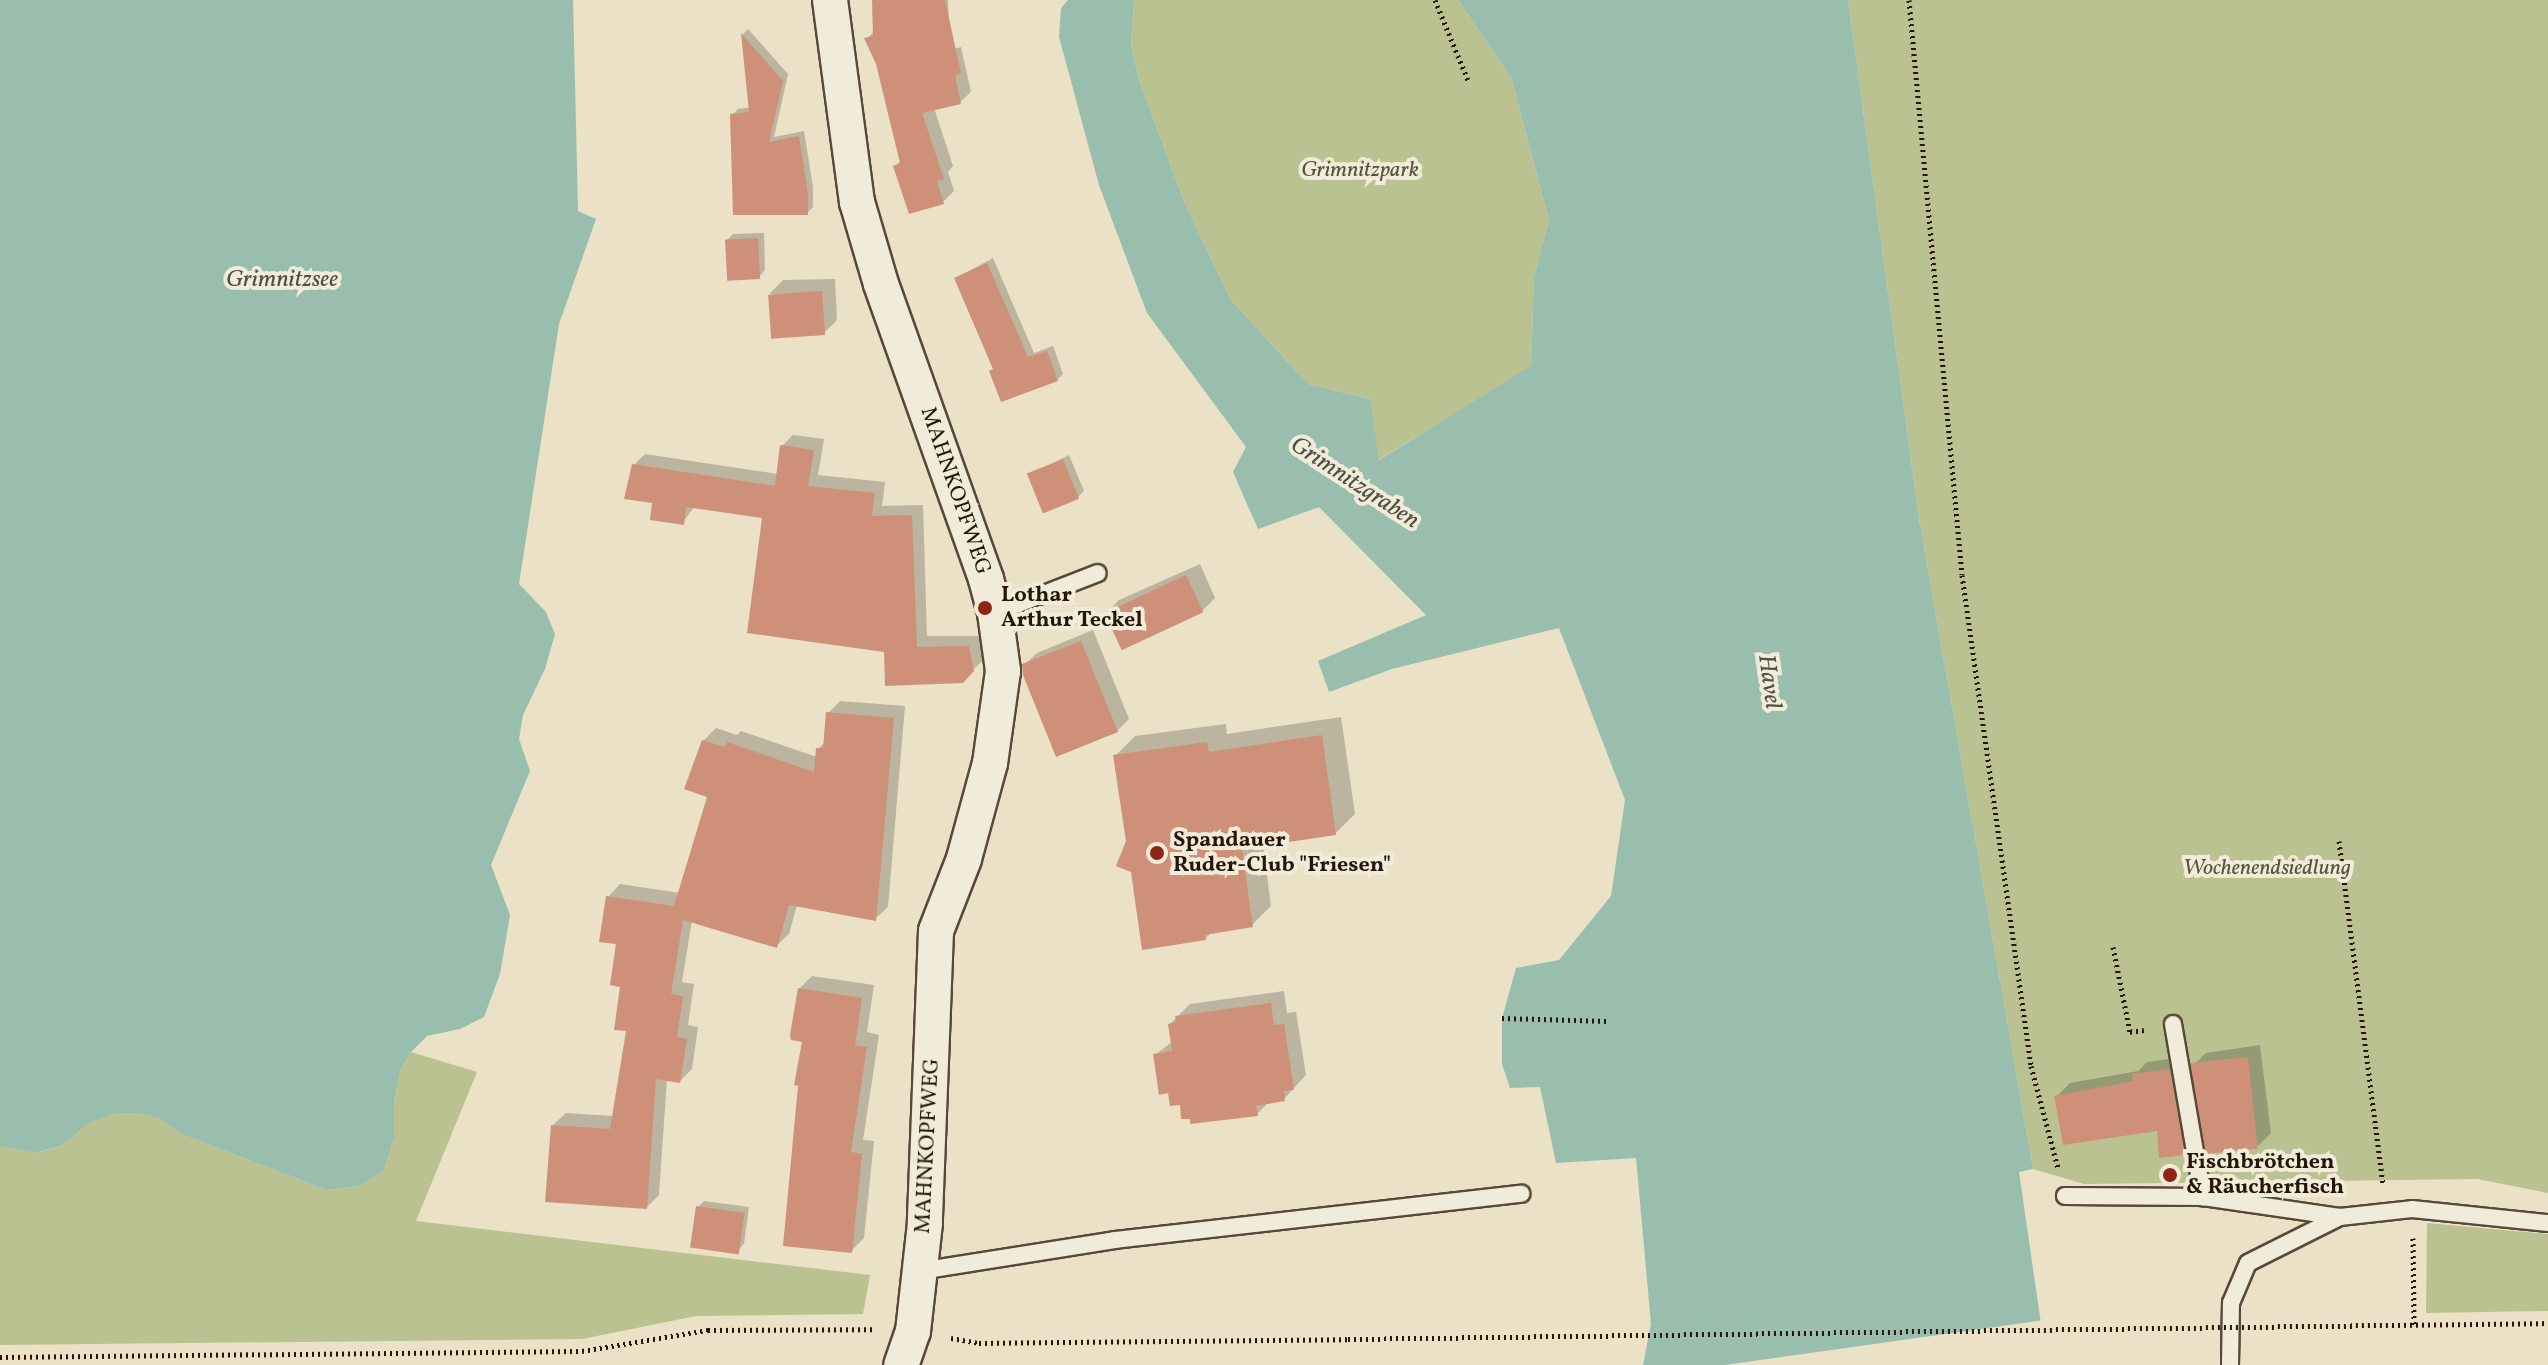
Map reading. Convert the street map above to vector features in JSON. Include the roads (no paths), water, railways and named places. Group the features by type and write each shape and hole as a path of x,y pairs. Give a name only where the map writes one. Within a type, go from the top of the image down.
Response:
{"street":[{"name":"MAHNKOPFWEG","path":"830,0 857,202 881,284 934,425 995,613 1003,671 990,763 964,859 936,931 929,1170 913,1331 901,1365"}],"lane":[{"path":"995,613 1098,573"},
{"path":"2173,1024 2203,1197"},
{"path":"920,1271 1115,1240 1521,1194"},
{"path":"2065,1196 2203,1197 2340,1217 2412,1209 2548,1223"},
{"path":"2230,1365 2231,1303 2248,1263 2340,1217"}],"water":[{"name":"Grimnitzsee","path":"0,0 573,0 578,211 596,219 559,324 519,584 546,612 555,634 545,669 523,715 519,739 530,771 491,865 510,915 500,974 484,1017 460,1029 427,1036 411,1052 401,1068 394,1102 394,1139 383,1172 359,1186 327,1190 181,1134 158,1118 136,1113 116,1113 88,1124 63,1145 35,1153 0,1146"},
{"path":"1068,0 1134,0 1131,45 1139,80 1185,204 1231,300 1308,384 1370,399 1379,460 1531,366 1534,277 1549,220 1511,77 1458,0 1848,0 1919,519 2033,1169 2019,1172 2047,1365 1643,1365 1651,1324 1636,1158 1556,1163 1540,1087 1510,1088 1502,1064 1502,1018 1516,968 1559,960 1611,896 1625,800 1559,628 1392,669 1329,692 1318,661 1426,615 1319,507 1258,529 1233,472 1246,447 1147,313 1099,185 1059,37 1061,8"}],"place":[{"name":"Lothar Arthur Teckel","path":"985,608"},
{"name":"Spandauer Ruder-Club \"Friesen\"","path":"1157,853"},
{"name":"Fischbrötchen & Räucherfisch","path":"2170,1175"}],"park label":[{"name":"Grimnitzpark","path":"1360,171"},
{"name":"Wochenendsiedlung","path":"2267,869"}],"water label":[{"name":"Grimnitzgraben","path":"1354,484"},
{"name":"Havel","path":"1768,682"}]}
